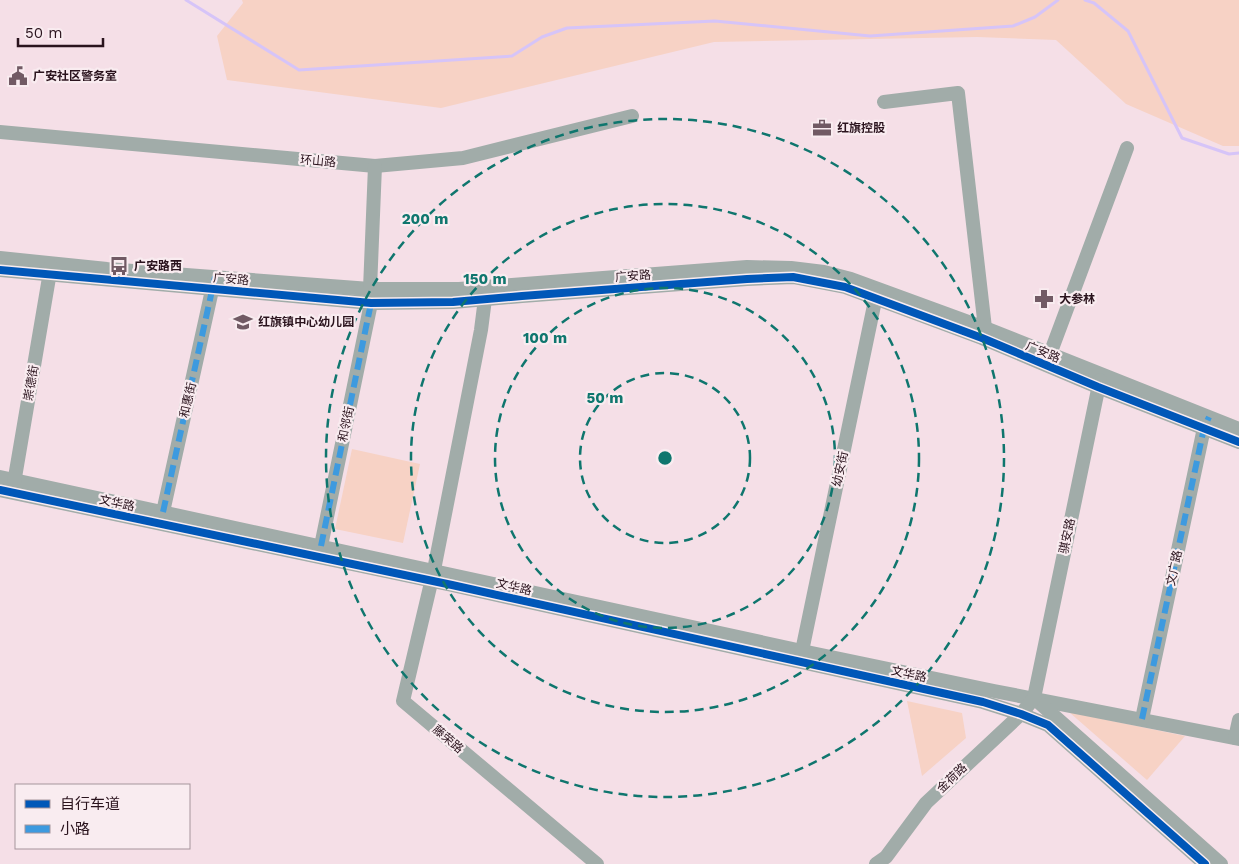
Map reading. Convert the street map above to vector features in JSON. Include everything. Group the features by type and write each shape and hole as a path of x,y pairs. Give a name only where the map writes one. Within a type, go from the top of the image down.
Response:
{"street":[{"path":"884,102 958,94 984,333"},
{"name":"环山路","path":"0,132 375,166 463,158 632,116"},
{"path":"1050,354 1127,148"},
{"name":"和邻街","path":"321,546 370,296 375,166"},
{"name":"广安路","path":"0,258 50,269"},
{"name":"广安路","path":"0,270 50,269 370,296 486,293 747,267 791,268 824,272 984,333 1207,423 1239,442"},
{"name":"崇德街","path":"9,487 50,269"},
{"name":"和惠街","path":"163,512 214,283"},
{"path":"432,575 481,330 486,293"},
{"name":"幼安街","path":"802,651 876,293"},
{"name":"广安路","path":"984,333 1050,354 1100,380"},
{"name":"骐安路","path":"1034,698 1100,380"},
{"name":"广安路","path":"1207,423 1239,429"},
{"name":"文广路","path":"1142,719 1207,423"},
{"name":"文华路","path":"0,477 9,487 1034,698 1222,864"},
{"name":"文华路","path":"9,487 163,512 321,546 432,575 786,659 983,702 1048,725 1205,864"},
{"name":"藤荣路","path":"432,575 403,702 596,864"},
{"path":"786,659 802,651"},
{"path":"1034,698 1237,738 1239,720"},
{"name":"金荷路","path":"876,864 886,857 926,802 1021,714 1034,698"}],"shaded area":[{"path":"242,0 1239,0 1239,146 1223,146 1126,104 1056,40 977,37 714,42 441,108 227,80 217,36 243,3"},
{"path":"352,449 420,464 403,543 335,529"},
{"path":"907,701 962,713 966,738 922,776"},
{"path":"1069,712 1185,736 1147,780"}],"waterway":[{"path":"186,0 299,70 512,56 542,37 567,28 715,21 870,36 1013,26 1035,17 1058,0"},
{"path":"1085,0 1094,3 1128,31 1182,138 1229,154 1239,153"}],"marked path":[{"path":"163,512 215,277"},
{"path":"321,546 371,303"},
{"path":"1142,719 1204,428 1209,417"}],"cycle path":[{"path":"0,270 371,303 453,302 793,277 845,287 982,338 1098,387 1239,442"},
{"path":"0,490 452,585 983,702 1048,725 1205,864"}],"place":[{"name":"广安社区警务室","path":"18,76"},
{"name":"红旗控股","path":"822,128"},
{"name":"广安路西","path":"119,266"},
{"name":"大参林","path":"1044,299"},
{"name":"红旗镇中心幼儿园","path":"243,322"}]}
